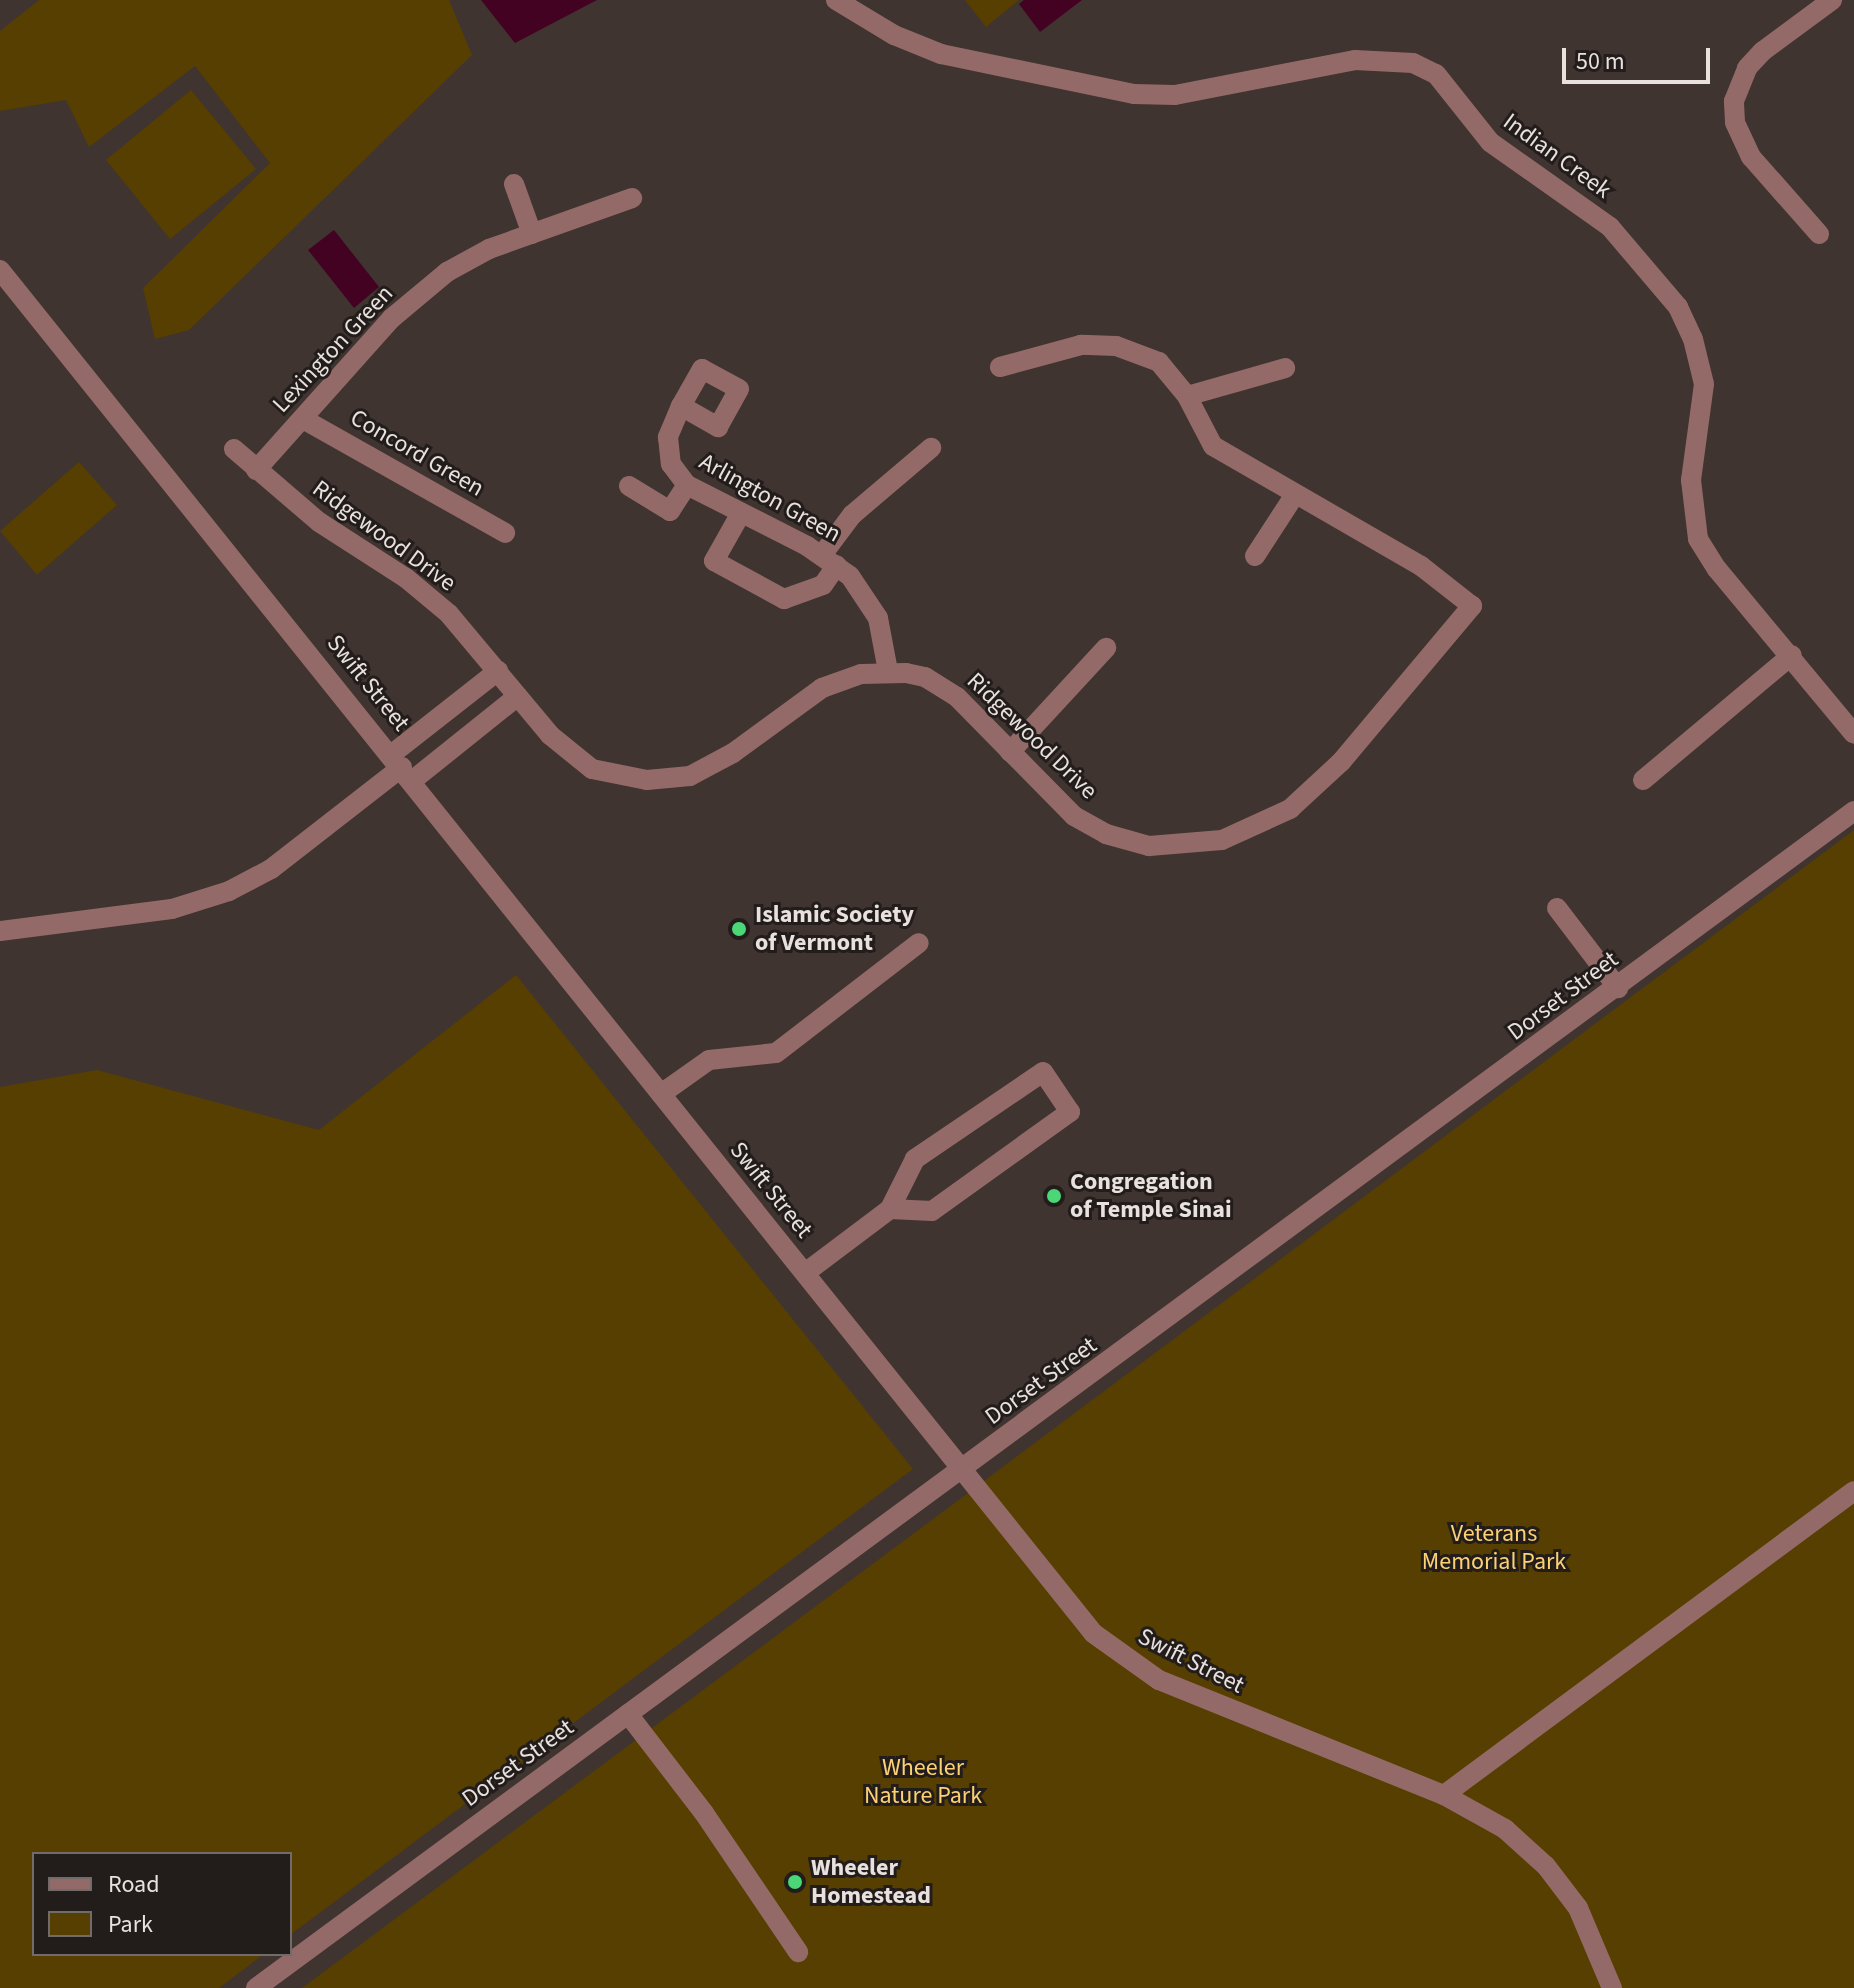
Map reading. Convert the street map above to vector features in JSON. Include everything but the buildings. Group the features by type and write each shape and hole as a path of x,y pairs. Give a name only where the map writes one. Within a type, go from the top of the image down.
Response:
{"street":[{"name":"Indian Creek","path":"836,0 894,35 941,54 1134,94 1175,95 1355,60 1413,63 1436,74 1490,142 1610,227 1678,307 1693,339 1704,384 1691,480 1698,539 1722,576 1792,655 1854,734"},
{"path":"1819,234 1751,157 1735,122 1734,101 1747,68 1763,51 1832,0"},
{"path":"514,184 532,234"},
{"name":"Lexington Green","path":"256,470 392,318 447,272 532,234 632,198"},
{"name":"Swift Street","path":"0,270 402,767 1083,1622 1121,1657 1227,1710 1444,1795 1505,1829 1546,1866 1592,1932 1612,1988"},
{"path":"1000,367 1072,347 1116,346 1159,362 1187,396 1213,446 1294,496 1255,556"},
{"path":"1187,396 1285,368"},
{"name":"Arlington Green","path":"681,406 668,451 687,485 829,560 869,599 888,671"},
{"name":"Concord Green","path":"303,419 505,533"},
{"path":"741,513 714,561 784,599 823,585 829,560 852,515 931,448"},
{"name":"Ridgewood Drive","path":"234,449 319,522 429,596 578,761 626,778 671,779 722,760 822,688 861,674 888,671 942,686 1058,804 1106,834 1149,846 1222,840 1290,809 1323,782 1472,606 1421,566 1294,496"},
{"path":"629,486 670,511 687,485"},
{"path":"1010,752 1106,648"},
{"path":"1643,780 1792,655"},
{"path":"402,767 498,671"},
{"path":"0,931 172,909 229,891 271,869 402,767 518,696"},
{"name":"Dorset Street","path":"256,1988 963,1471 1854,811"},
{"path":"1557,908 1618,988"},
{"path":"661,1094 709,1060 776,1053 919,943"},
{"path":"805,1273 890,1209 915,1159 1043,1072 1070,1112 932,1211 890,1209"},
{"path":"1444,1795 1854,1491"},
{"path":"628,1714 704,1813 798,1952"}],"green space":[{"path":"39,0 449,0 472,55 189,330 155,339 143,288 270,163 195,66 89,147 66,100 0,111 0,31"},
{"path":"965,0 1019,0 986,27"},
{"path":"191,90 256,169 170,239 106,160"},
{"path":"79,462 117,505 37,575 0,531"},
{"name":"Veterans Memorial Park","path":"1854,830 1854,1988 302,1988 956,1502"},
{"path":"516,975 913,1469 292,1934 292,1852 32,1852 32,1956 261,1956 219,1988 0,1988 0,1087 97,1070 319,1130"}],"shaded area":[{"path":"481,0 597,0 515,43"},
{"path":"1024,0 1082,0 1040,32 1019,4"},
{"path":"334,230 379,287 354,308 308,250"}],"place":[{"name":"Islamic Society of Vermont","path":"739,929"},
{"name":"Congregation of Temple Sinai","path":"1054,1196"},
{"name":"Wheeler Homestead","path":"795,1882"}],"park label":[{"name":"Wheeler Nature Park","path":"923,1782"}]}
